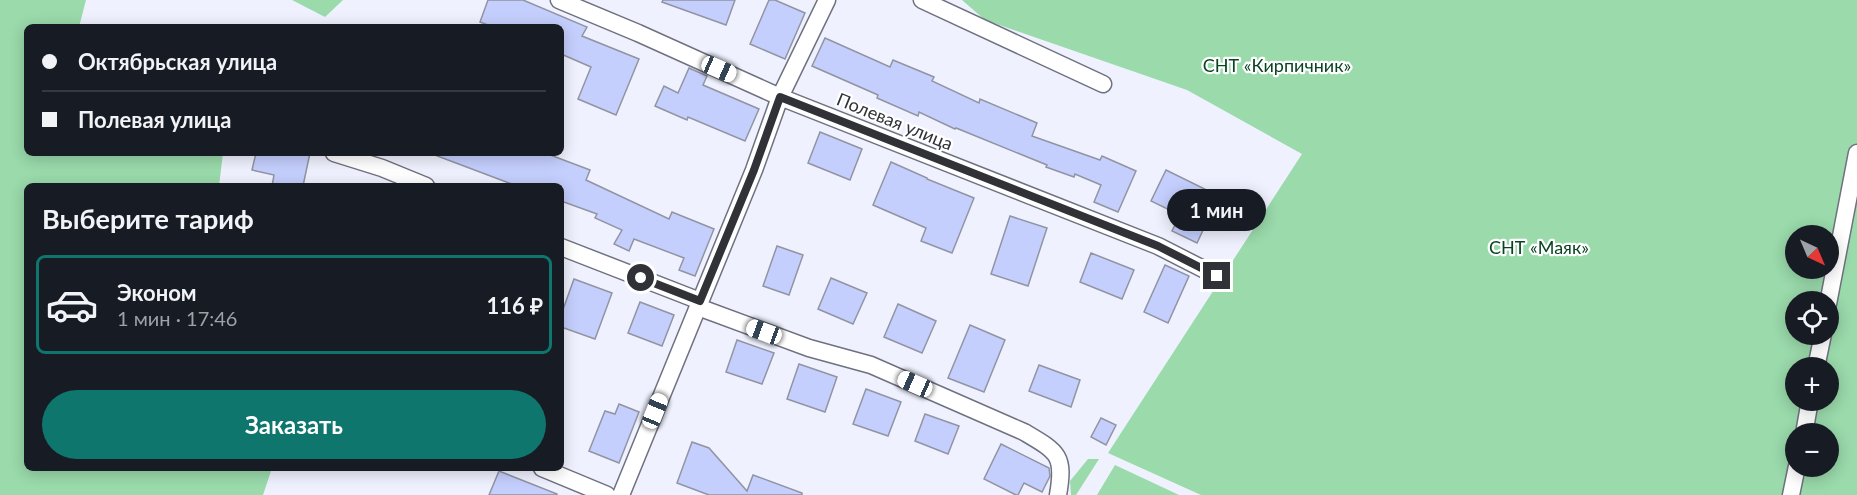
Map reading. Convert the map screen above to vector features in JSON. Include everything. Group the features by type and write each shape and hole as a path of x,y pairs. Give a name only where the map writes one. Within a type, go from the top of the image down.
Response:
{"street":[{"name":"Полевая улица","path":"559,0 780,97 1158,246 1217,276"},
{"path":"621,495 754,170 780,97 827,0"},
{"path":"922,0 1103,84"},
{"path":"1830,291 1857,153"},
{"path":"344,156 419,183"},
{"path":"564,248 809,348 872,365 1024,432 1046,445 1056,456 1062,472 1058,495"},
{"path":"549,471 607,495"},
{"path":"1791,495 1795,477"}],"green space":[{"path":"0,0 86,0 80,24 24,24 24,156 223,156 219,183 24,183 24,471 271,471 263,495 0,495"},
{"path":"292,0 343,0 325,17"},
{"name":"СНТ «Маяк»","path":"962,0 1857,0 1857,495 1201,495 1108,453 1302,154 1187,90 985,20"},
{"path":"1088,459 1099,459 1076,495 1071,495 1070,481"},
{"path":"1115,465 1179,495 1097,495"}],"building":[{"path":"488,0 523,0 587,27 582,36 639,59 616,115 578,99 591,67 564,55 564,24 485,24 480,22"},
{"path":"663,0 735,0 726,25 662,2"},
{"path":"769,0 775,0 805,13 785,59 750,44"},
{"path":"825,38 890,67 893,60 934,77 932,81 979,103 980,99 1037,123 1032,136 1100,160 1102,156 1136,171 1118,212 1094,202 1101,185 1075,174 1074,177 1046,167 1047,165 955,129 919,112 918,116 877,98 878,95 812,66"},
{"path":"689,68 707,76 703,85 759,109 745,141 655,106 664,86 678,93"},
{"path":"820,132 862,149 850,180 808,163"},
{"path":"255,156 309,156 304,183 273,183 274,175 252,170"},
{"path":"437,156 553,156 590,170 586,180 669,219 672,212 714,229 695,276 679,270 684,258 634,239 629,251 614,244 622,230 595,218 597,214 564,202 564,183 509,183"},
{"path":"891,162 974,198 952,253 921,241 926,228 873,205"},
{"path":"1166,170 1219,196 1197,243 1172,231 1180,215 1151,201"},
{"path":"1010,216 1047,228 1028,286 991,274"},
{"path":"777,246 803,255 789,295 763,286"},
{"path":"1091,253 1134,270 1122,299 1080,282"},
{"path":"1165,265 1189,276 1168,323 1144,312"},
{"path":"831,278 867,293 853,324 818,309"},
{"path":"574,279 612,293 595,339 564,328 564,307"},
{"path":"640,302 674,315 662,346 628,333"},
{"path":"898,304 936,321 922,353 884,337"},
{"path":"970,325 1005,340 984,392 948,378"},
{"path":"737,340 774,353 762,384 726,372"},
{"path":"799,364 837,377 825,412 787,399"},
{"path":"1039,365 1080,380 1071,407 1029,391"},
{"path":"866,389 901,402 888,436 853,424"},
{"path":"619,404 639,412 619,463 589,451 605,411 615,414"},
{"path":"925,414 959,426 948,454 915,441"},
{"path":"1101,418 1116,425 1106,445 1091,437"},
{"path":"692,442 709,448 747,491 753,475 802,493 802,495 709,495 677,483"},
{"path":"1001,444 1049,468 1050,476 1042,492 1024,483 1016,495 984,479"},
{"path":"499,471 557,494 557,495 489,495"}],"route":[{"path":"641,278 700,301 754,170 780,97 1158,246 1217,276"}],"park label":[{"name":"СНТ «Кирпичник»","path":"1277,65"}]}
